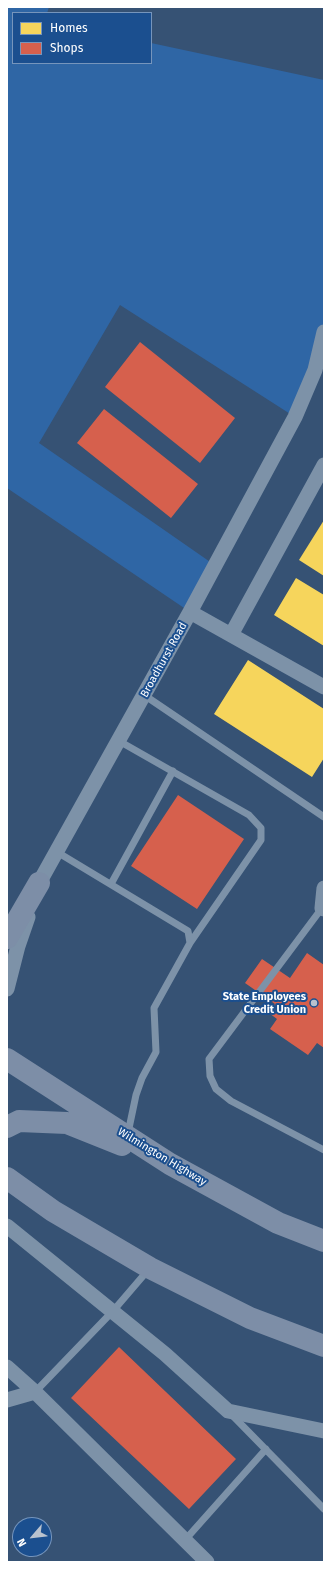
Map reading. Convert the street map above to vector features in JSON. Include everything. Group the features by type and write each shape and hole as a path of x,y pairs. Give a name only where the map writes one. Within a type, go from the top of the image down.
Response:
{"main road":[{"path":"7,938 39,883"},
{"name":"Wilmington Highway","path":"7,1059 127,1138 170,1164 278,1223 324,1242"},
{"path":"7,1127 19,1121 67,1123 170,1164"},
{"path":"7,1178 53,1211 150,1268 250,1318 324,1346"}],"street":[{"name":"Broadhurst Road","path":"7,989 18,946 39,883 190,612 295,417 315,370 324,332"},
{"path":"231,635 324,465"},
{"path":"190,612 324,687"},
{"path":"323,908 324,888"},
{"path":"9,1232 165,1354 228,1411 324,1431"},
{"path":"7,1367 35,1392 207,1562"},
{"path":"7,1400 35,1392"}],"lane":[{"path":"144,695 324,817"},
{"path":"119,741 249,815 261,828 261,840 190,943 154,1008 156,1052 142,1078 136,1095 127,1138"},
{"path":"111,884 173,771"},
{"path":"57,852 188,931 190,943"},
{"path":"323,908 209,1059 210,1076 216,1089 231,1101 324,1150"},
{"path":"35,1392 113,1312 150,1268"},
{"path":"228,1411 324,1509"},
{"path":"185,1540 266,1449"}],"shaded area":[{"path":"7,7 49,7 47,12 12,12 12,64 152,64 152,43 324,80 324,332 295,417 120,305 39,443 216,566 190,612 7,488"}],"building: Homes":[{"path":"324,520 324,576 299,560"},
{"path":"296,578 324,595 324,646 274,615"},
{"path":"248,660 324,709 324,758 312,777 214,714"}],"building: Shops":[{"path":"140,342 235,418 200,463 105,387"},
{"path":"104,409 198,484 171,518 77,443"},
{"path":"178,795 244,839 197,909 131,866"},
{"path":"307,953 324,965 324,1048 317,1043 308,1055 270,1029 277,1019 269,1013 275,1004 245,983 262,959 290,978"},
{"path":"119,1347 236,1459 189,1509 71,1398"}],"place":[{"name":"State Employees Credit Union","path":"314,1003"}]}
